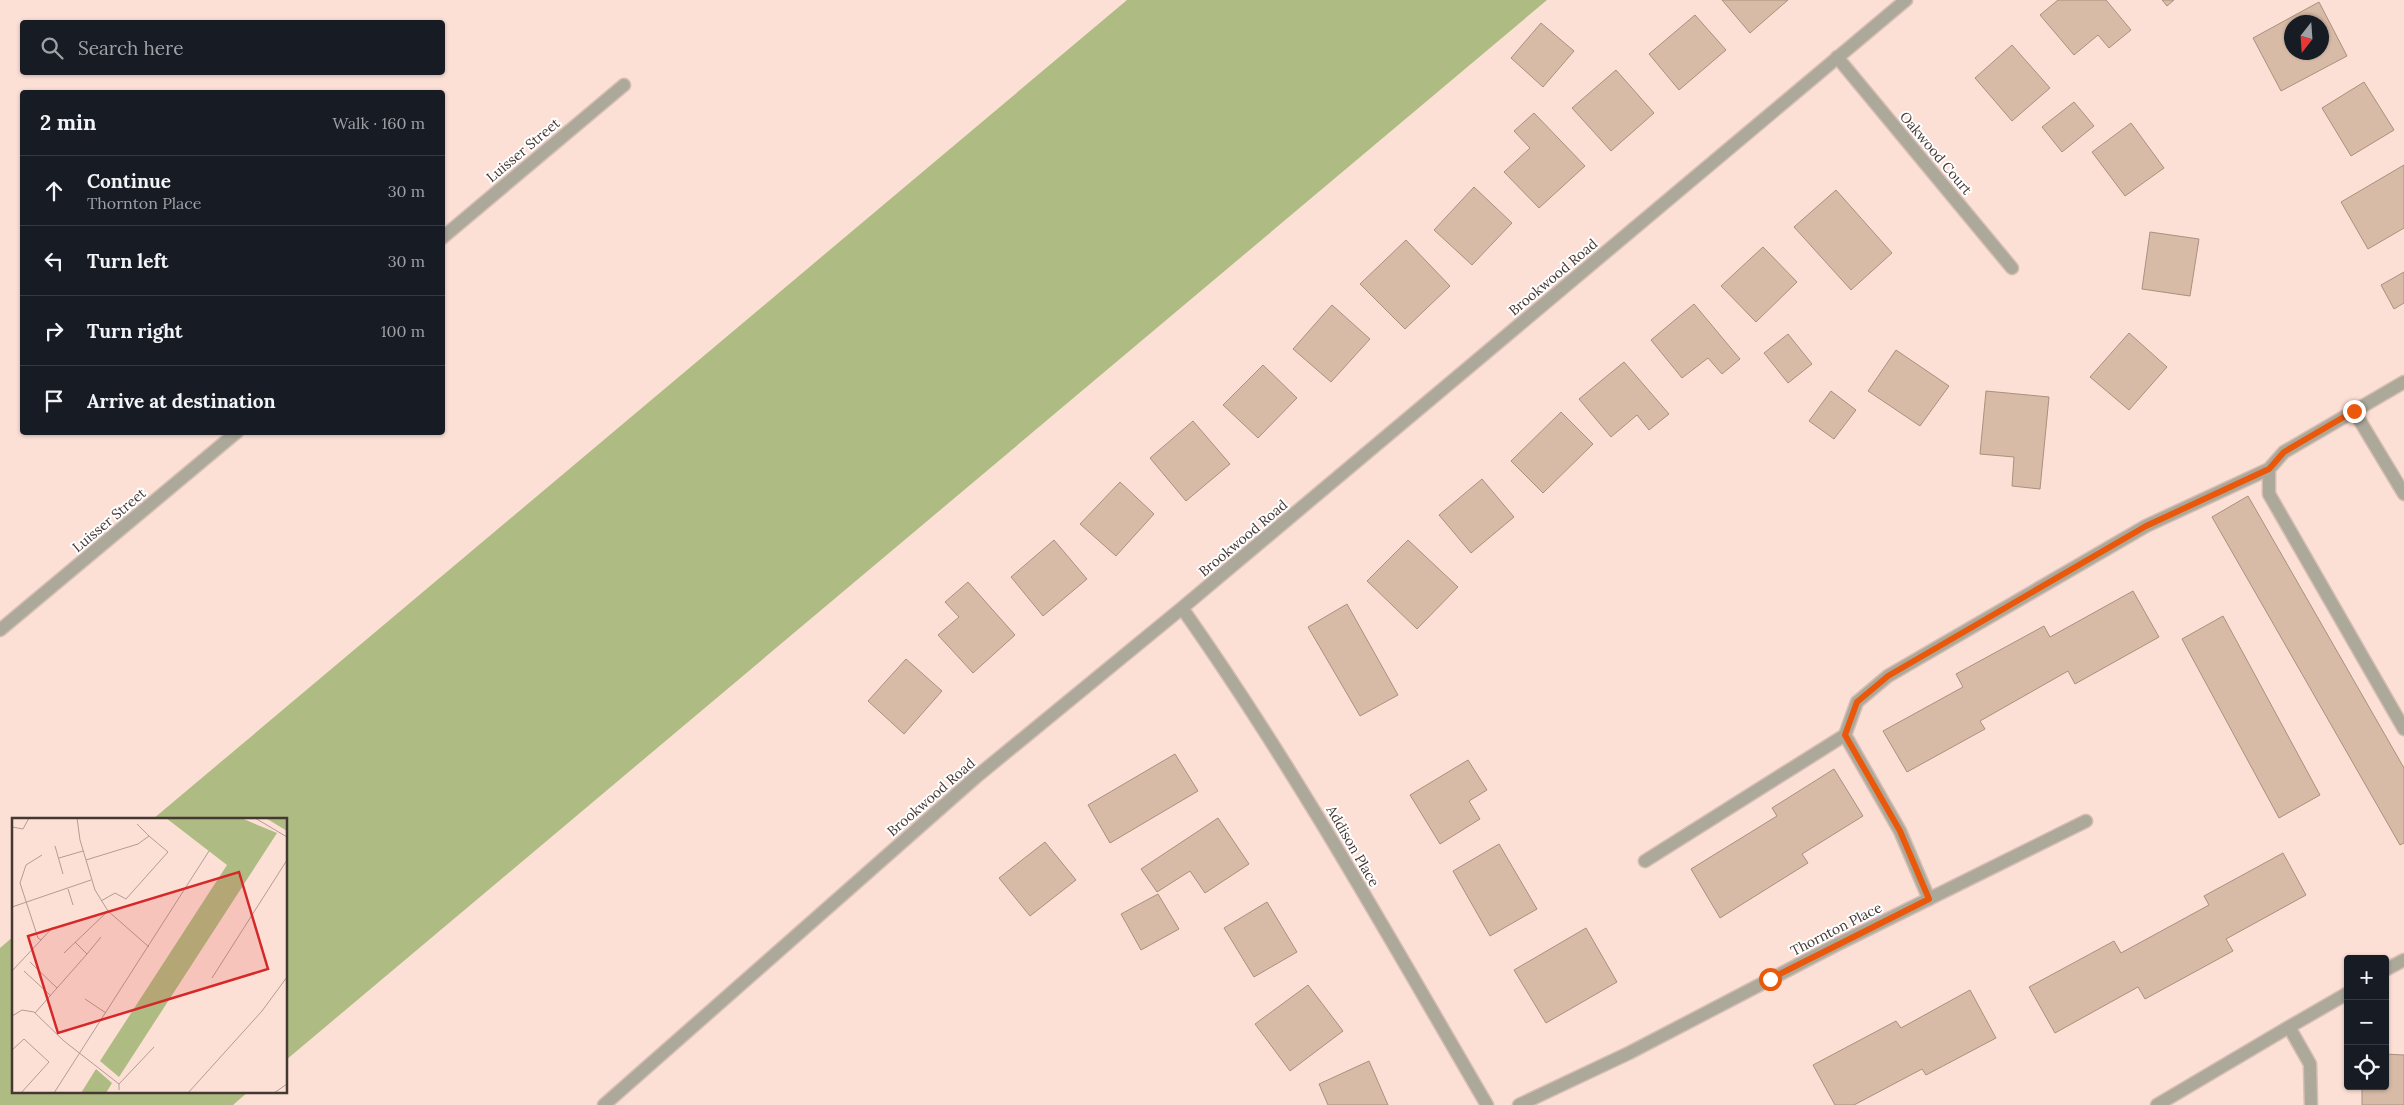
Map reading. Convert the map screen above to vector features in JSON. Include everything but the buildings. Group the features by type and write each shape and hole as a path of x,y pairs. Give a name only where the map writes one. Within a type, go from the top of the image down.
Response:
{"street":[{"name":"Brookwood Road","path":"604,1105 976,777 1182,608 1906,0"},
{"name":"Oakwood Court","path":"1837,57 2012,268"},
{"name":"Luisser Street","path":"445,235 624,85"},
{"path":"1645,861 1845,735 1857,702 1888,676 2146,526 2269,469 2284,452 2404,382"},
{"path":"2354,411 2404,494"},
{"name":"Luisser Street","path":"0,630 233,435"},
{"path":"2269,469 2269,494 2404,729"},
{"name":"Addison Place","path":"1182,608 1252,710 1327,831 1487,1105"},
{"path":"1845,735 1900,831 1929,899"},
{"name":"Thornton Place","path":"1518,1105 1629,1053 1836,944 2086,821"},
{"path":"2389,968 2404,960"},
{"path":"2157,1105 2344,994"},
{"path":"2289,1027 2310,1064 2311,1105"}],"green space":[{"path":"1127,0 1547,0 288,1058 288,818 154,818"},
{"path":"12,938 12,1092 248,1092 233,1105 0,1105 0,948"}],"route":[{"path":"1770,979 1836,944 1929,899 1900,831 1845,735 1857,702 1888,676 2146,526 2269,469 2284,452 2354,411"}]}
